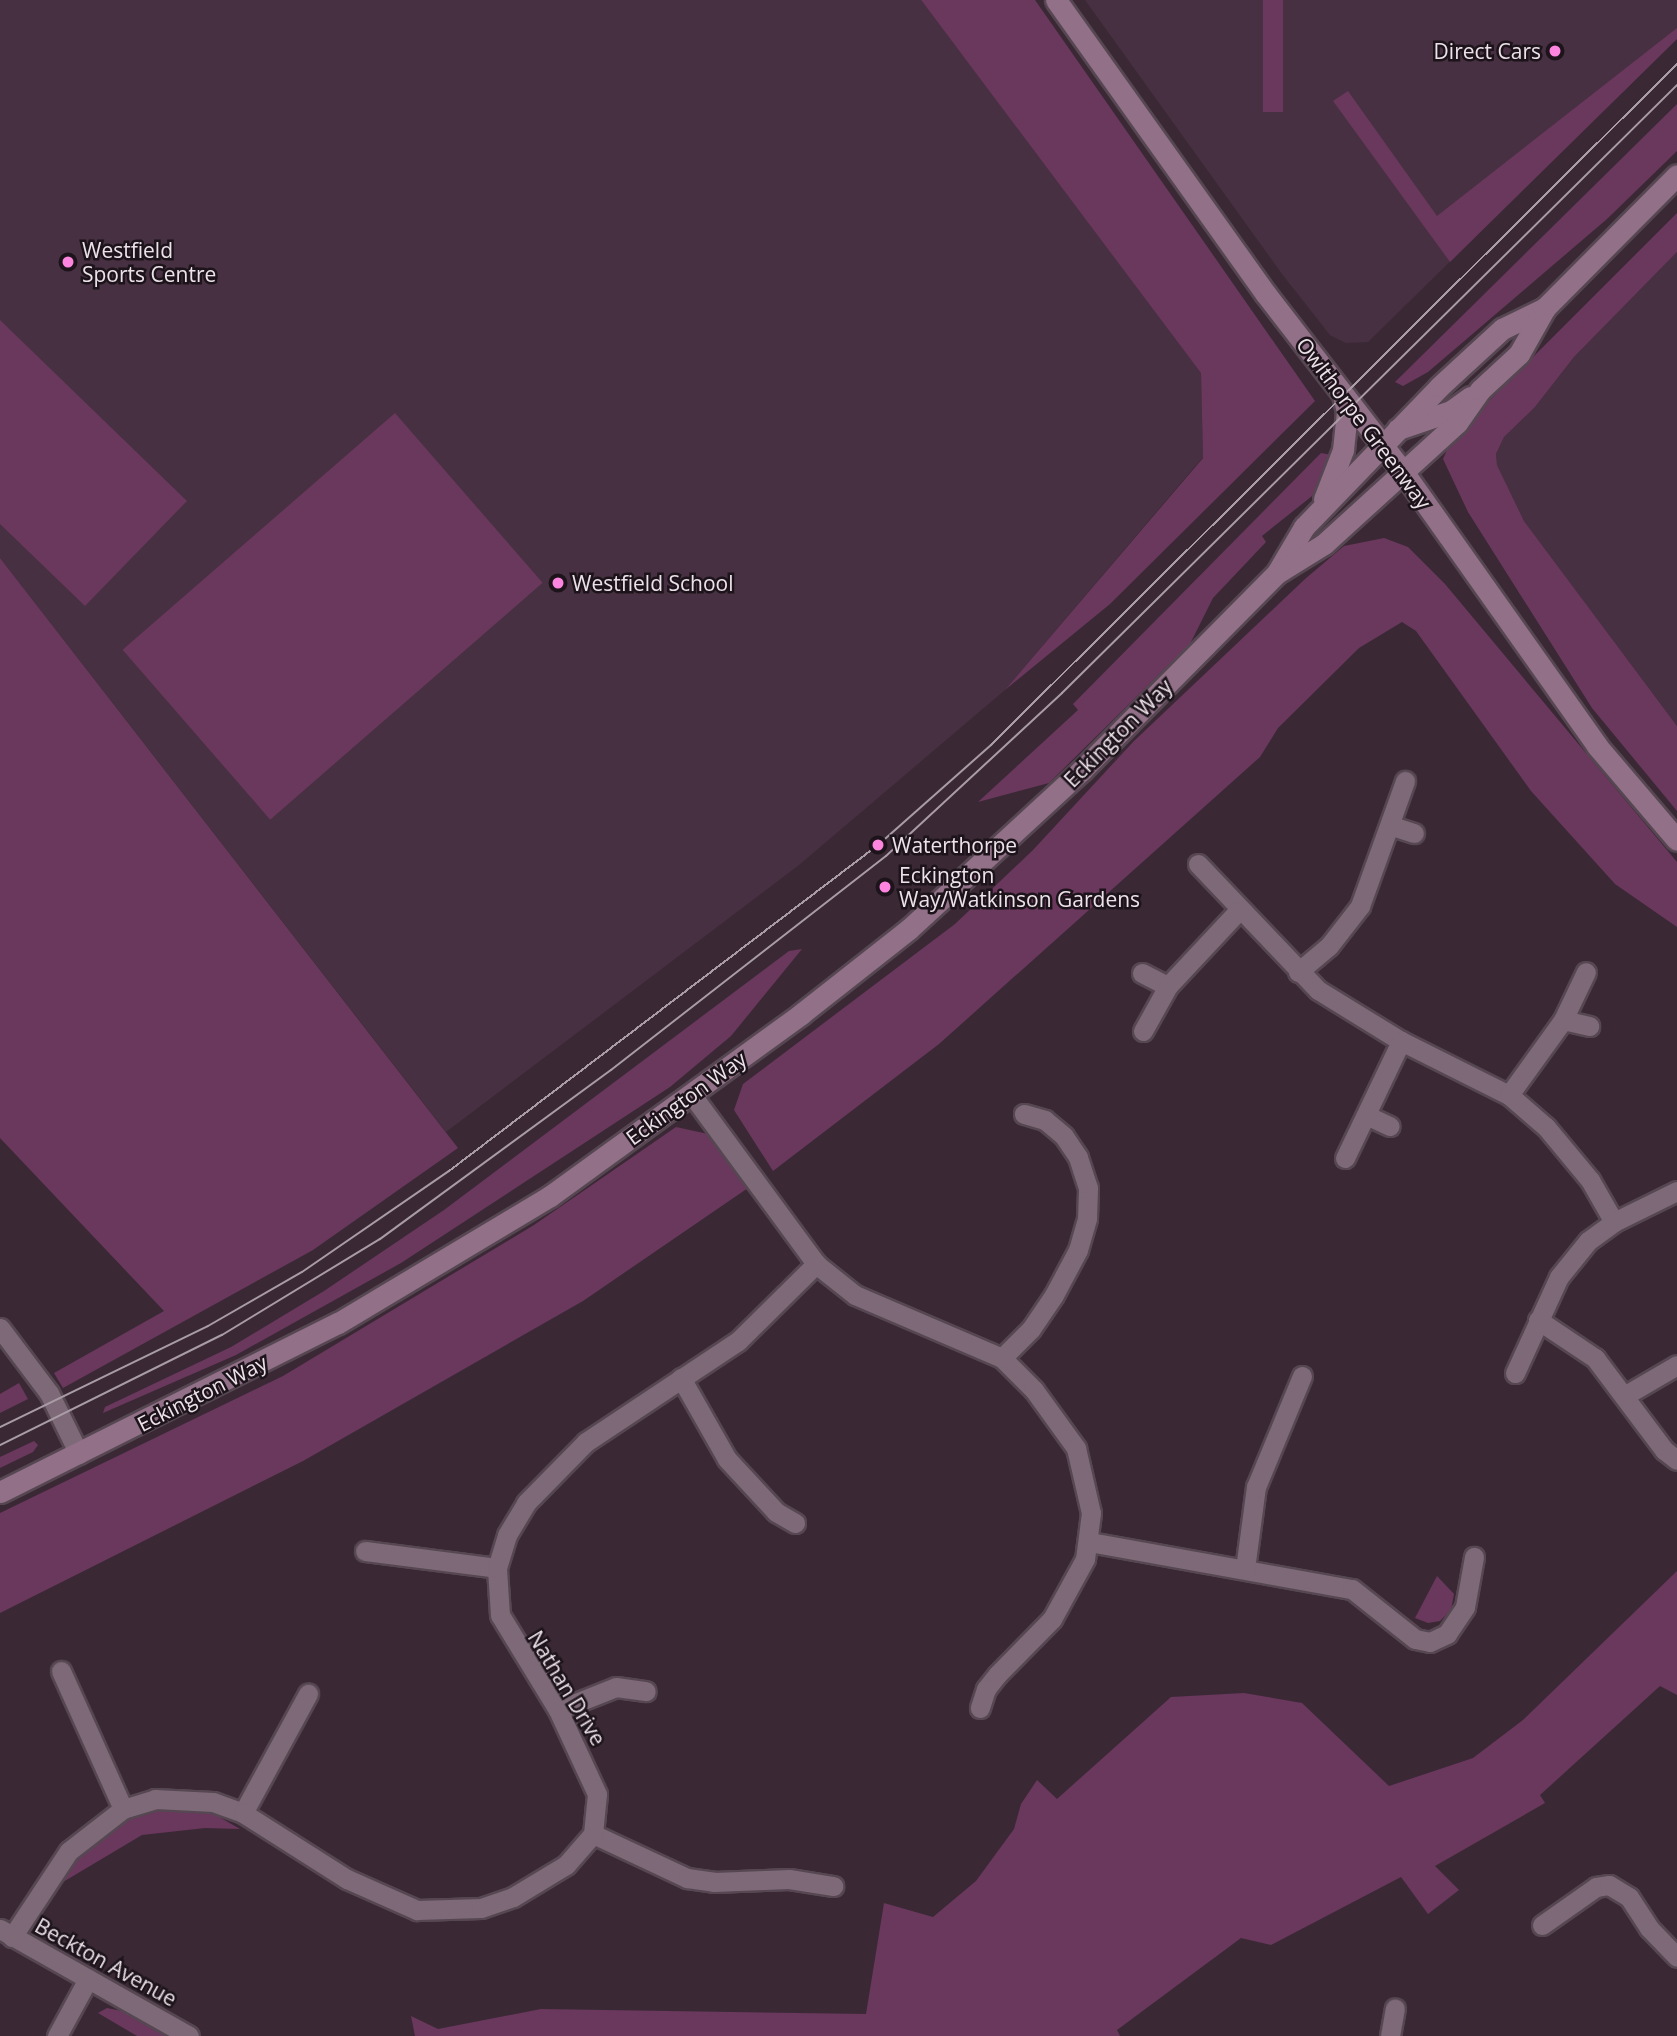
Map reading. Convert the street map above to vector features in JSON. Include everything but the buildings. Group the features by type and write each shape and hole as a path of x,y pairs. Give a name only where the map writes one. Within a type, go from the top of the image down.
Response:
{"main road":[{"name":"Owlthorpe Greenway","path":"1056,0 1342,393 1404,473 1597,746 1677,840"},
{"name":"Eckington Way","path":"0,1492 338,1323 550,1196 692,1095 929,911 1092,761 1277,573 1324,544 1457,423 1480,390 1519,354 1545,307 1677,175"},
{"name":"Eckington Way","path":"1277,573 1304,527 1397,429 1502,329 1545,307"},
{"path":"1365,422 1397,429 1451,411 1480,390"},
{"path":"1319,511 1343,450 1347,412 1342,393"}],"street":[{"path":"1298,972 1329,946 1360,906 1392,827 1405,781"},
{"path":"1392,827 1414,834"},
{"path":"1198,864 1298,972 1344,1009 1509,1095 1555,1137 1590,1180 1614,1222"},
{"path":"1143,1031 1168,986 1238,910"},
{"path":"1142,972 1168,986"},
{"path":"1509,1095 1563,1020 1586,972"},
{"path":"1563,1020 1589,1026"},
{"path":"1345,1158 1401,1041"},
{"path":"692,1095 816,1264 855,1295 1002,1358 1034,1390 1076,1448 1087,1482 1090,1542 1070,1591 1052,1619 991,1682 980,1708"},
{"path":"1002,1358 1031,1329 1054,1295 1078,1250 1087,1218 1088,1188 1078,1157 1045,1120 1024,1114"},
{"path":"1366,1115 1390,1126"},
{"path":"1515,1373 1559,1277 1588,1241 1614,1222 1677,1191"},
{"name":"Nathan Drive","path":"593,1834 597,1794 558,1710 507,1633 500,1615 497,1568 507,1535 526,1503 551,1474 586,1442 738,1341 816,1264"},
{"path":"1538,1320 1595,1358 1664,1450 1677,1460"},
{"path":"0,1328 49,1393 79,1454"},
{"path":"1624,1396 1677,1366"},
{"path":"1245,1569 1256,1488 1302,1376"},
{"path":"681,1378 727,1459 776,1512 795,1523"},
{"path":"1090,1542 1352,1589 1415,1639 1430,1642 1447,1634 1465,1606 1474,1557"},
{"path":"365,1551 497,1568"},
{"path":"61,1671 122,1808"},
{"path":"558,1710 616,1687 646,1691"},
{"path":"243,1813 308,1694"},
{"path":"6,1933 69,1851 122,1808 155,1800 213,1802 243,1813 347,1879 417,1910 481,1908 513,1898 566,1865 593,1834 687,1878 789,1879 834,1886"},
{"path":"1542,1925 1596,1886 1609,1885 1629,1897 1649,1928 1677,1957"},
{"name":"Beckton Avenue","path":"6,1933 190,2036"},
{"path":"57,2036 88,1979"},
{"path":"1390,2036 1395,2008"}],"shaded area":[{"name":"Westfield School","path":"0,0 921,0 1201,372 1203,457 1005,690 799,865 446,1132 0,558"},
{"path":"921,0 1035,0 1315,401 1110,604 1005,690 1203,458 1201,373"},
{"name":"Direct Cars","path":"1085,0 1677,0 1677,39 1368,342 1346,343 1330,335 1282,274"},
{"path":"1263,0 1283,0 1283,112 1263,112"},
{"path":"1677,28 1677,39 1450,262 1333,101 1348,91 1437,216"},
{"path":"1677,104 1677,151 1607,219 1428,372 1403,386 1395,382"},
{"path":"1677,213 1677,252 1574,357 1535,407 1504,437 1496,454 1497,465 1524,521 1677,726 1677,811 1592,708 1468,512 1443,459 1453,437"},
{"path":"1677,252 1677,726 1524,521 1497,465 1496,454 1504,437 1535,407 1574,357"},
{"path":"0,320 187,501 85,606 0,524"},
{"path":"395,413 543,583 270,820 123,650"},
{"path":"1321,453 1332,455 1328,474 1312,496 1262,536 1266,542 1213,598 1190,644 1049,783 978,802 1078,710 1073,704"},
{"path":"1384,538 1408,547 1445,584 1677,862 1677,927 1615,884 1531,791 1416,631 1402,622 1359,648 1278,728 1260,757 939,1044 773,1171 734,1110 743,1084 955,924 1033,850 1133,742 1305,579 1344,546"},
{"path":"0,558 458,1148 313,1250 63,1388 54,1373 164,1311 0,1138"},
{"path":"802,949 731,1036 670,1087 401,1263 236,1355 103,1413 105,1407 231,1347 324,1291 444,1210 789,951"},
{"path":"676,1127 708,1134 722,1146 748,1188 583,1301 303,1461 0,1613 0,1513 283,1376 534,1225"},
{"path":"19,1383 28,1399 0,1413 0,1394"},
{"path":"34,1441 38,1445 33,1452 0,1468 0,1457"},
{"path":"1677,1571 1677,1695 1660,1686 1540,1795 1545,1803 1435,1866 1459,1890 1428,1914 1401,1877 1271,1945 1241,1938 1117,2030 1120,2036 415,2036 411,2016 438,2029 541,2009 866,2014 884,1903 933,1917 976,1881 1014,1829 1021,1804 1037,1780 1057,1799 1171,1697 1244,1693 1302,1703 1389,1786 1473,1758 1523,1720"},
{"path":"1437,1576 1454,1594 1451,1610 1440,1621 1428,1623 1415,1618"},
{"path":"174,1808 214,1814 240,1829 205,1828 142,1835 63,1882 79,1858 106,1834 138,1815"},
{"path":"107,2008 122,2011 165,2036 137,2036 98,2013"}],"tram line":[{"path":"0,1427 208,1326 302,1272 449,1171 878,845 991,745 1677,64"},
{"path":"0,1445 222,1335 380,1239 611,1070 886,856 1062,693 1677,85"}],"place":[{"name":"Direct Cars","path":"1555,51"},
{"name":"Westfield Sports Centre","path":"68,262"},
{"name":"Westfield School","path":"558,583"},
{"name":"Waterthorpe","path":"878,845"},
{"name":"Eckington Way/Watkinson Gardens","path":"885,887"}]}
